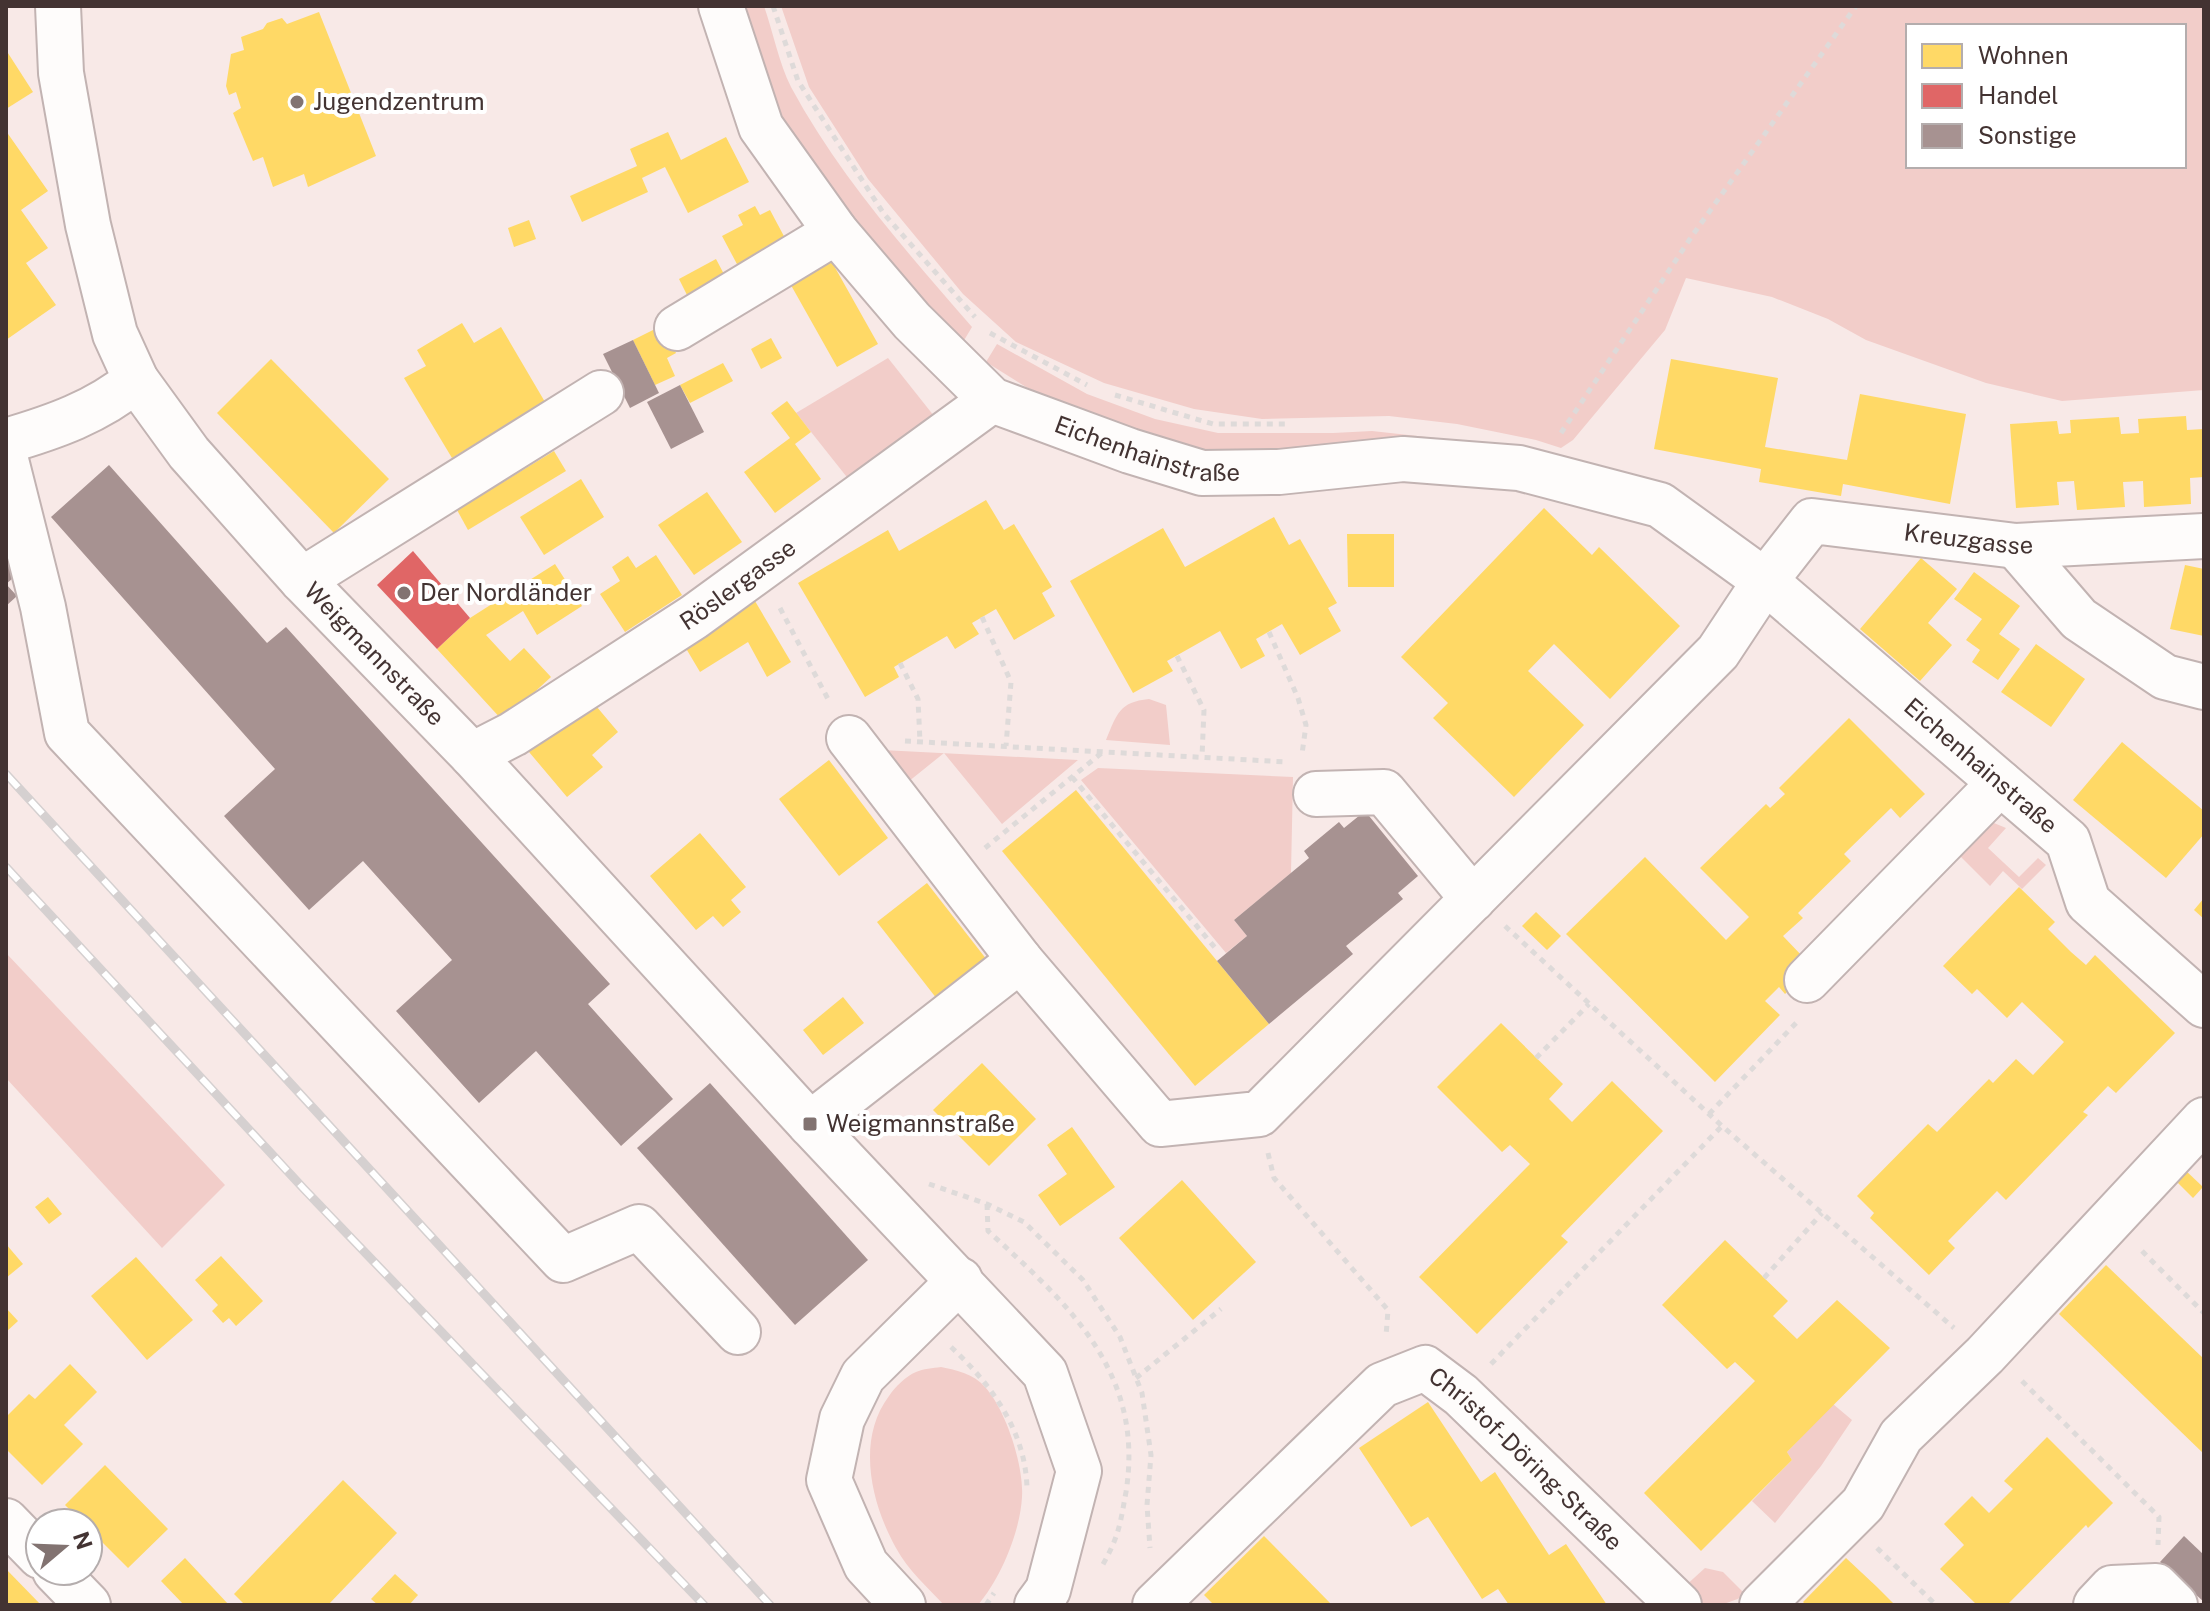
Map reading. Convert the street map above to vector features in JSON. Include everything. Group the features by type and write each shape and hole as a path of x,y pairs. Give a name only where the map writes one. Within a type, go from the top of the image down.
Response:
{"street":[{"name":"Weigmannstraße","path":"58,6 61,73 88,225 115,334 136,380 189,453 302,580 472,755 810,1124 1045,1373 1079,1471 1048,1590 1017,1596"},
{"name":"Eichenhainstraße","path":"721,6 761,127 836,232 912,321 992,400 1130,451 1202,473 1279,472 1403,459 1519,468 1660,505 1765,581 2068,841 2088,902 2204,1005"},
{"path":"677,328 836,232"},
{"path":"6,441 51,428 99,408 136,380"},
{"path":"302,580 601,393"},
{"name":"Röslergasse","path":"472,755 526,726 694,617 992,400"},
{"path":"6,460 43,607 67,733 563,1260 639,1227 738,1332"},
{"name":"Kreuzgasse","path":"1765,581 1812,521 2016,546 2204,536"},
{"path":"2016,546 2079,619 2165,677 2204,687"},
{"path":"849,738 1020,960 1160,1124 1259,1114 1486,909 1718,652 1765,581"},
{"path":"1807,980 2000,783"},
{"path":"1316,794 1384,792 1486,909"},
{"path":"810,1124 1020,960"},
{"path":"1762,1605 1863,1504 1901,1436 1987,1352 2204,1120"},
{"path":"903,1605 866,1565 829,1480 842,1419 863,1376 960,1280"},
{"name":"Christof-Döring-Straße","path":"1155,1605 1382,1385 1425,1368 1461,1395 1679,1605"},
{"path":"6,1521 24,1540"},
{"path":"71,1587 88,1605"},
{"path":"2096,1605 2112,1588 2165,1596"}],"path":[{"path":"773,6 798,81 875,201 978,320"},
{"path":"1534,472 1692,236 1856,6"},
{"path":"988,332 1092,388"},
{"path":"1107,393 1213,424 1292,424"},
{"path":"759,570 849,738 1301,763 1306,725 1298,698 1269,632"},
{"path":"982,617 1011,682 1006,746"},
{"path":"1177,656 1204,710 1202,757"},
{"path":"900,663 918,699 920,742"},
{"path":"954,874 1104,751"},
{"path":"1072,777 1216,949"},
{"path":"1486,909 1722,1126 1987,1352 2159,1517 2165,1596"},
{"path":"1709,1114 1799,1020 1807,980"},
{"path":"1536,1058 1589,1004"},
{"path":"1259,1114 1274,1178 1388,1310 1382,1385"},
{"path":"1461,1395 1722,1126"},
{"path":"1764,1278 1822,1213"},
{"path":"2110,1220 2204,1313"},
{"path":"1136,1378 1221,1309"},
{"path":"921,1319 975,1370 995,1395 1011,1424 1024,1458 1027,1502"},
{"path":"1847,1519 1936,1605"},
{"path":"986,1605 1017,1596"}],"shaded area":[{"path":"741,6 764,6 787,78 810,120 875,212 972,327 963,342 873,251 774,108"},
{"path":"781,6 2204,6 2204,390 2062,401 1986,383 1866,340 1828,319 1772,297 1686,278 1665,330 1573,440 1561,448 1457,424 1389,416 1262,419 1194,409 1104,383 1016,342 963,294 868,179 809,87"},
{"path":"997,344 1087,394 1155,419 1218,433 1372,431 1472,442 1228,455 1110,426 1026,387 986,362"},
{"path":"888,358 934,416 850,481 796,413"},
{"path":"1149,699 1166,705 1170,745 1106,740 1125,706"},
{"path":"882,750 944,753 908,782"},
{"path":"944,753 1078,760 1002,824"},
{"path":"1098,768 1293,777 1291,873 1234,920 1247,936 1226,953 1081,780"},
{"path":"1994,823 2006,828 1988,848 2019,877 2038,858 2046,865 2022,889 2003,871 1990,886 1959,855"},
{"path":"6,953 225,1185 162,1248 6,1078"},
{"path":"941,1367 970,1376 993,1397 1012,1439 1020,1470 1022,1497 1013,1539 1002,1568 978,1605 944,1605 912,1571 887,1530 874,1492 870,1452 879,1413 901,1382 922,1370"},
{"path":"1833,1404 1852,1420 1821,1466 1775,1523 1752,1501 1792,1460 1787,1452"},
{"path":"1705,1568 1723,1572 1746,1595 1720,1605 1698,1601 1683,1588"}],"building: Wohnen":[{"name":"Jugendzentrum","path":"319,12 376,156 308,187 304,174 273,187 263,157 253,161 233,113 241,108 236,92 229,95 226,86 231,54 244,50 241,37 263,29 267,23 282,18 287,24"},
{"path":"6,50 33,92 6,109"},
{"path":"6,131 48,191 21,210 48,248 26,263 56,305 6,340"},
{"path":"668,132 681,160 726,137 749,182 688,213 665,167 642,178 648,192 582,222 570,196 637,166 630,149"},
{"path":"755,206 760,215 770,210 786,240 738,266 722,236 743,225 738,215"},
{"path":"529,220 536,239 514,247 508,228"},
{"path":"824,248 878,344 837,367 783,271"},
{"path":"716,259 726,278 688,297 679,279"},
{"path":"462,323 474,343 501,327 545,402 452,458 404,378 426,366 417,350"},
{"path":"663,325 676,353 667,358 675,376 655,385 633,340"},
{"path":"771,338 782,358 761,369 751,349"},
{"path":"271,359 389,479 334,533 217,413"},
{"path":"1671,359 1778,378 1765,447 1847,460 1860,394 1966,414 1950,504 1843,484 1841,496 1759,482 1761,469 1654,449"},
{"path":"723,363 733,381 690,403 680,385"},
{"path":"787,401 811,432 795,444 821,479 775,513 744,472 790,438 771,413"},
{"path":"2186,416 2187,430 2204,429 2204,477 2190,478 2191,504 2144,507 2143,481 2123,482 2125,507 2077,510 2074,481 2057,482 2059,505 2016,508 2010,424 2057,421 2059,434 2071,433 2070,420 2119,417 2121,434 2139,433 2138,419"},
{"path":"554,451 566,471 468,530 457,510"},
{"path":"581,479 604,517 544,555 520,517"},
{"path":"707,492 742,542 694,575 658,525"},
{"path":"986,500 1004,530 1014,524 1052,587 1042,593 1055,616 1014,640 996,609 972,623 979,634 955,649 947,636 894,667 899,677 865,697 798,583 888,530 899,551"},
{"path":"1544,508 1592,555 1599,547 1680,626 1610,699 1554,644 1528,671 1584,725 1514,797 1433,718 1448,703 1401,657"},
{"path":"1274,517 1289,545 1300,539 1337,603 1328,608 1341,631 1300,655 1282,624 1256,639 1265,656 1241,669 1220,631 1167,661 1173,671 1133,693 1070,581 1163,528 1185,567"},
{"path":"1347,534 1394,534 1394,587 1348,587"},
{"path":"656,555 682,595 625,632 600,594 620,581 612,567 628,556 636,568"},
{"path":"1921,558 1957,589 1928,623 1952,645 1920,681 1860,629"},
{"path":"555,564 582,606 537,635 523,611 486,635 510,661 524,648 551,677 503,721 437,649 470,618"},
{"path":"2185,565 2204,569 2204,636 2170,629"},
{"path":"1974,572 2020,606 1999,634 2020,649 1998,680 1972,662 1980,650 1966,640 1982,619 1954,599"},
{"path":"752,596 791,662 767,677 748,642 700,672 681,640"},
{"path":"2036,644 2085,679 2051,727 2001,692"},
{"path":"586,694 618,732 592,755 603,767 567,797 524,746"},
{"path":"1849,718 1925,794 1900,818 1891,808 1844,854 1851,861 1798,913 1803,918 1783,936 1803,957 1800,979 1785,994 1779,987 1765,1001 1780,1015 1715,1082 1566,934 1645,857 1726,940 1749,917 1700,868 1766,804 1770,808 1785,794 1779,788"},
{"path":"2122,742 2204,811 2204,834 2166,878 2073,800"},
{"path":"829,760 888,838 839,876 779,799"},
{"path":"1076,790 1269,1024 1195,1086 1002,851"},
{"path":"700,833 746,887 731,900 741,912 723,927 713,916 696,930 650,876"},
{"path":"927,883 987,960 937,999 877,922"},
{"path":"2019,887 2055,922 2048,929 2071,952 2086,965 2095,955 2175,1033 2116,1093 2108,1086 2083,1112 2088,1115 2006,1200 1997,1191 1948,1241 1955,1248 1929,1275 1870,1218 1874,1213 1857,1196 1928,1124 1937,1132 1989,1079 1993,1083 2016,1059 2033,1075 2064,1042 2022,1002 2007,1018 1977,989 1972,994 1943,966"},
{"path":"2204,898 2204,919 2194,910"},
{"path":"1536,912 1561,936 1547,950 1522,926"},
{"path":"843,997 864,1023 823,1055 803,1030"},
{"path":"1501,1023 1563,1084 1549,1099 1572,1122 1612,1081 1663,1131 1561,1236 1568,1242 1477,1334 1419,1277 1530,1164 1510,1145 1502,1152 1437,1087"},
{"path":"982,1063 1036,1119 989,1166 933,1110"},
{"path":"1072,1127 1115,1187 1060,1226 1038,1195 1067,1174 1047,1145"},
{"path":"2183,1168 2203,1187 2193,1198 2173,1178"},
{"path":"1182,1180 1256,1262 1193,1320 1119,1238"},
{"path":"48,1197 62,1214 49,1224 35,1207"},
{"path":"1725,1240 1788,1301 1773,1316 1797,1339 1837,1300 1890,1348 1787,1452 1792,1460 1701,1551 1644,1493 1755,1381 1735,1362 1727,1369 1662,1305"},
{"path":"6,1244 23,1264 6,1278"},
{"path":"221,1256 263,1301 236,1326 229,1318 223,1323 212,1311 218,1305 195,1280"},
{"path":"136,1257 193,1320 147,1360 91,1296"},
{"path":"2106,1265 2204,1359 2204,1454 2059,1314"},
{"path":"6,1308 18,1321 6,1332"},
{"path":"70,1364 97,1392 64,1425 83,1444 42,1485 6,1449 6,1417 29,1394 35,1399"},
{"path":"1428,1402 1481,1482 1495,1472 1549,1555 1566,1544 1607,1605 1509,1605 1498,1589 1482,1599 1428,1517 1411,1527 1359,1448"},
{"path":"2047,1437 2113,1503 2088,1528 2086,1525 2007,1605 1977,1605 1940,1569 1964,1545 1944,1524 1972,1496 1989,1513 2013,1489 2004,1481"},
{"path":"105,1465 168,1529 128,1568 104,1544 104,1507 65,1505"},
{"path":"343,1480 397,1533 328,1605 245,1605 234,1594"},
{"path":"1264,1536 1332,1605 1214,1605 1204,1595"},
{"path":"185,1558 229,1605 184,1605 161,1581"},
{"path":"1846,1558 1895,1605 1806,1605 1803,1602"},
{"path":"6,1569 41,1605 6,1605"},
{"path":"395,1574 418,1595 409,1605 378,1605 371,1599"}],"building: Handel":[{"path":"413,551 470,618 437,649 377,585"}],"building: Sonstige":[{"path":"633,340 659,393 630,408 603,354"},
{"path":"680,385 704,432 671,449 647,402"},
{"path":"109,465 267,643 286,627 610,984 588,1004 673,1099 621,1146 536,1051 479,1103 396,1011 452,960 363,861 309,910 224,816 275,769 51,517"},
{"path":"6,546 25,568 6,584"},
{"path":"6,584 17,596 6,606"},
{"path":"1365,811 1418,876 1398,893 1403,899 1346,946 1353,954 1269,1024 1217,961 1247,936 1234,920 1309,858 1304,851 1339,822 1344,828"},
{"path":"710,1083 868,1260 795,1325 637,1148"},
{"path":"2184,1536 2204,1555 2204,1602 2160,1562"}],"railway":[{"path":"6,774 770,1605"},
{"path":"6,867 304,1189 704,1605"}],"place":[{"name":"Jugendzentrum","path":"297,102"},
{"name":"Der Nordländer","path":"404,593"},
{"name":"Weigmannstraße","path":"810,1124"}]}
